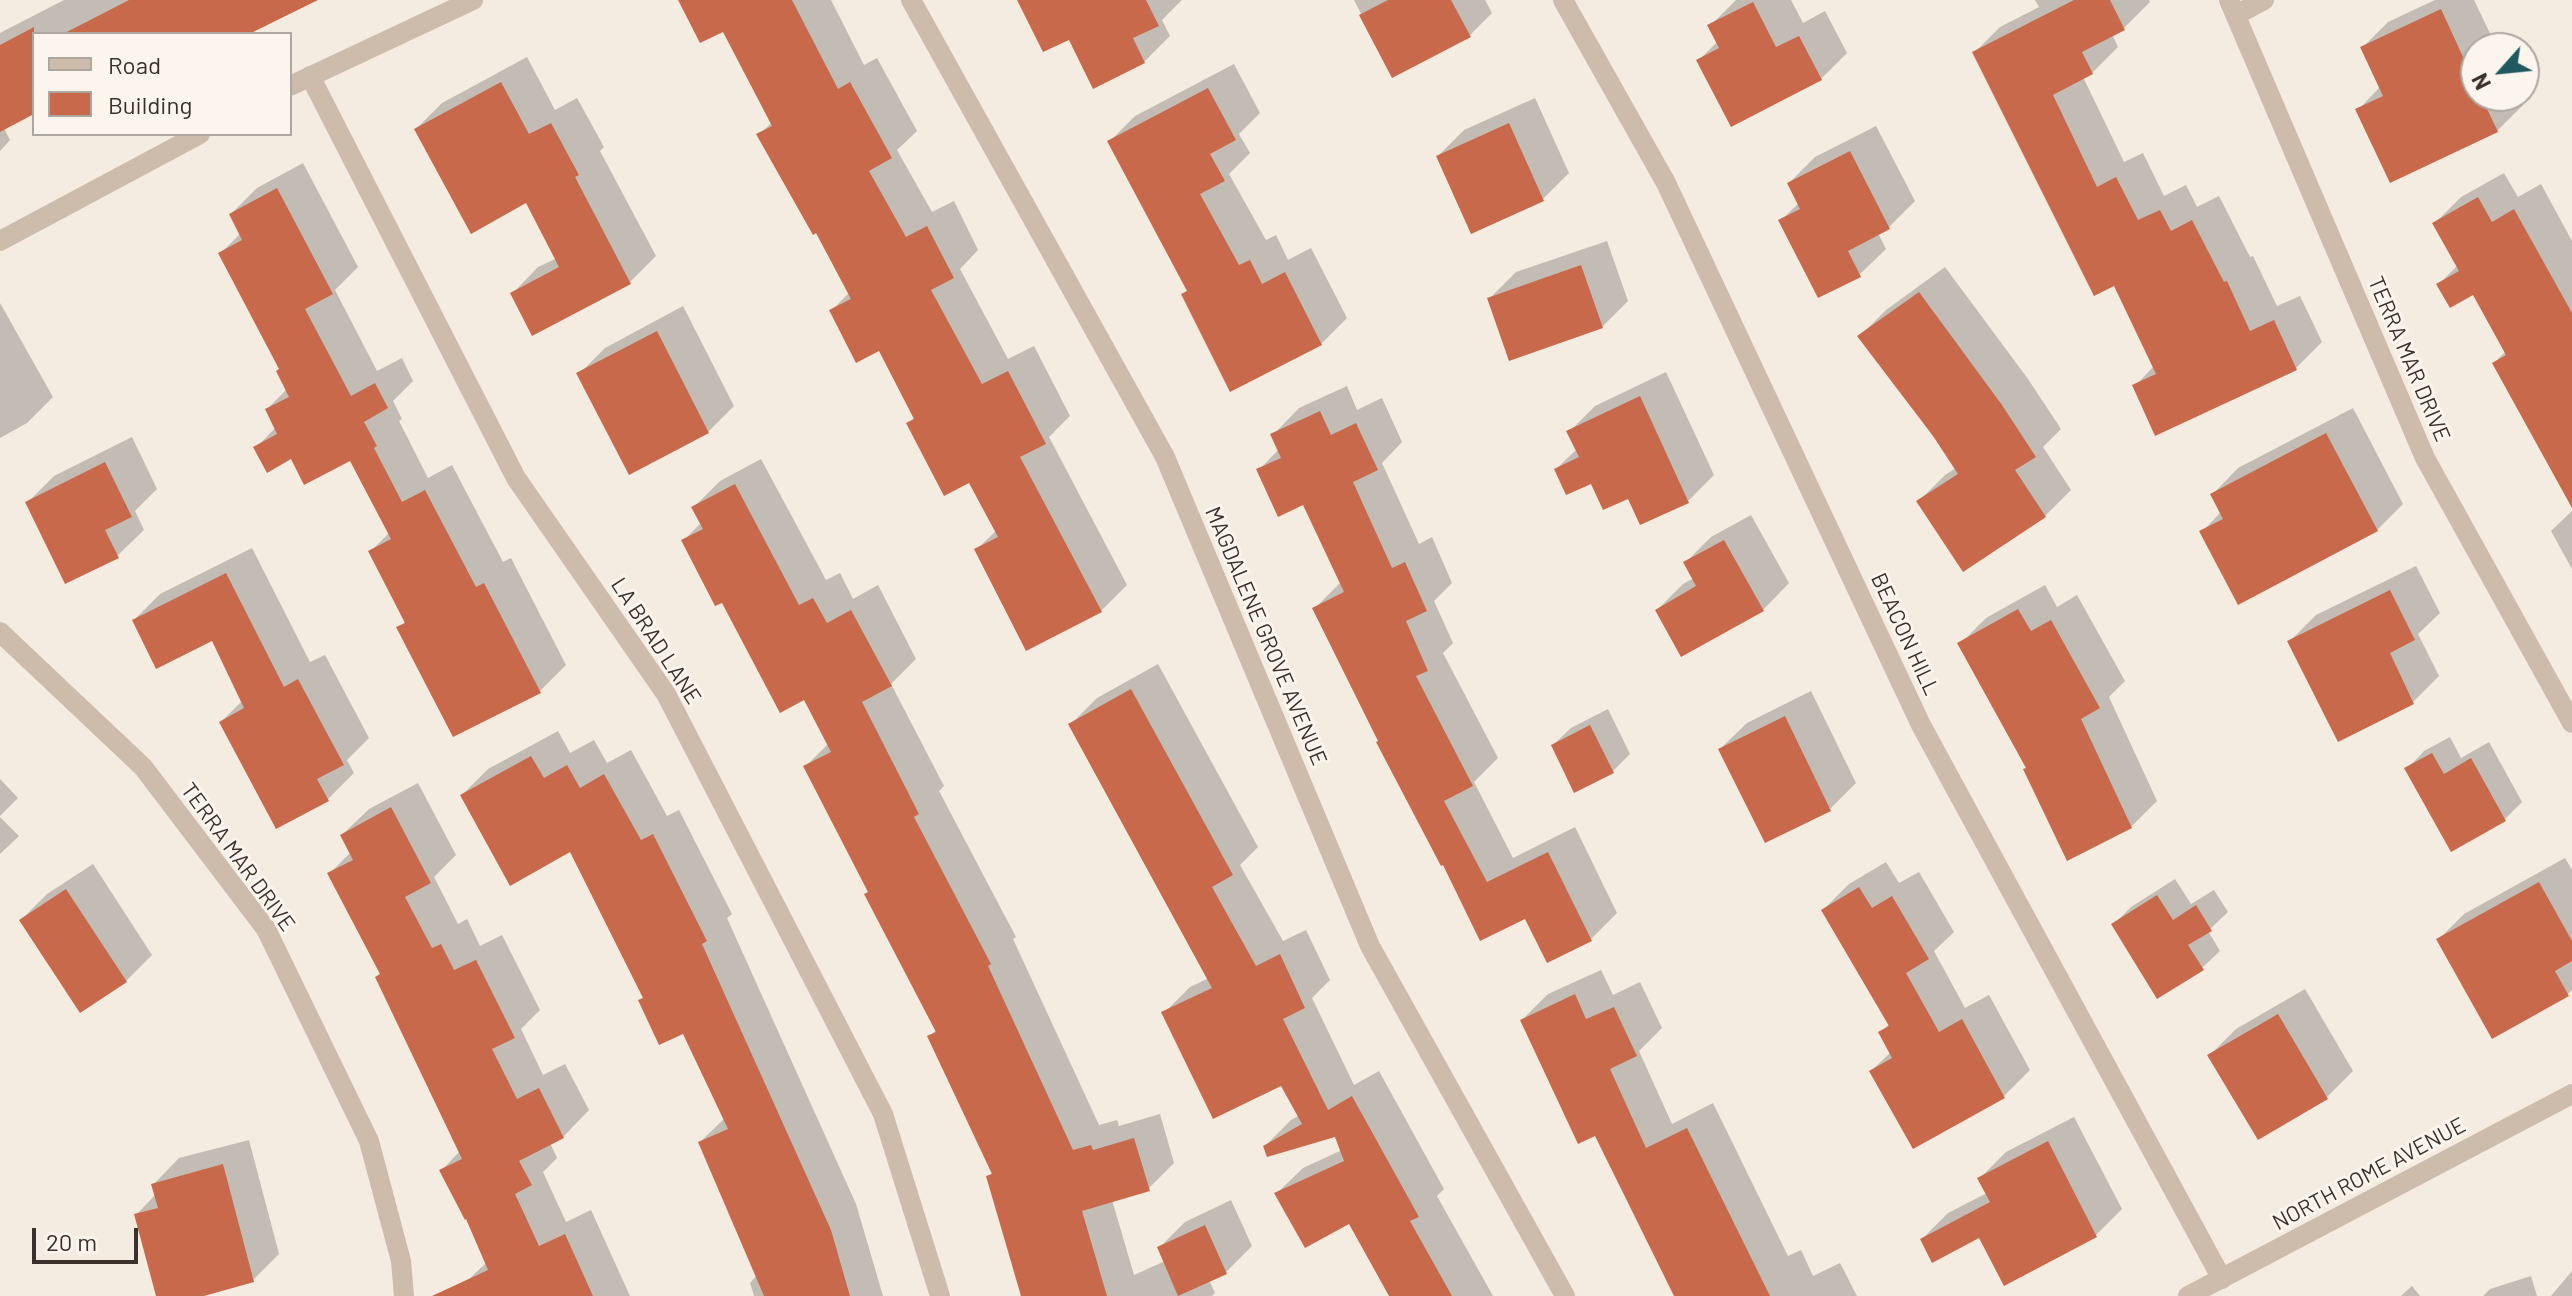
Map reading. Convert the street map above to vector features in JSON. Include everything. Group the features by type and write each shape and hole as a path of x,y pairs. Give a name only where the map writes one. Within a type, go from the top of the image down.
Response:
{"street":[{"path":"292,85 473,0"},
{"name":"MAGDALENE GROVE AVENUE","path":"911,0 1165,457 1370,946 1565,1296"},
{"name":"BEACON HILL","path":"1563,0 1666,183 1921,725 2222,1279"},
{"path":"2232,7 2264,0"},
{"name":"TERRA MAR DRIVE","path":"2232,7 2425,458 2572,723"},
{"name":"LA BRAD LANE","path":"310,76 516,478 666,694 883,1114 940,1296"},
{"path":"0,241 196,136"},
{"name":"TERRA MAR DRIVE","path":"0,632 143,767 266,929 369,1141 401,1261 404,1296"},
{"name":"NORTH ROME AVENUE","path":"2188,1296 2572,1094"}],"building":[{"path":"129,0 318,0 253,32 67,32"},
{"path":"678,0 792,0 838,89 850,82 892,158 869,171 906,237 927,226 954,278 931,290 982,384 1008,371 1046,444 1020,457 1102,612 1026,651 974,549 998,537 969,483 944,496 906,423 914,419 879,351 856,363 829,310 851,299 816,233 813,235 756,134 772,126 723,32 700,43"},
{"path":"1017,0 1146,0 1159,26 1133,38 1145,63 1093,89 1069,40 1043,52"},
{"path":"1388,0 1451,0 1471,37 1392,78 1359,15"},
{"path":"2074,0 2110,0 2125,30 2082,52 2093,74 2053,95 2097,187 2116,177 2138,220 2160,210 2171,231 2192,220 2224,282 2227,281 2250,331 2274,320 2297,370 2155,436 2132,385 2156,374 2114,286 2094,296 1972,52"},
{"path":"1753,2 1776,47 1799,36 1822,80 1731,127 1696,60 1719,48 1707,25"},
{"path":"2441,9 2460,50 2460,112 2489,112 2498,132 2390,183 2355,109 2383,96 2360,47"},
{"path":"34,27 32,115 0,132 0,45"},
{"path":"501,82 529,134 551,123 579,175 575,177 631,284 532,336 510,293 559,267 526,203 471,234 414,129"},
{"path":"1208,88 1236,140 1210,154 1225,181 1200,194 1239,265 1250,260 1262,284 1285,272 1322,345 1230,392 1181,294 1187,291 1107,141"},
{"path":"1509,123 1544,201 1471,234 1436,156"},
{"path":"1850,151 1890,229 1848,251 1861,277 1818,298 1778,220 1800,209 1787,183"},
{"path":"277,188 333,294 305,309 351,396 375,383 388,408 364,422 402,502 425,490 476,587 484,583 541,693 453,737 396,627 405,623 368,551 391,539 350,461 304,485 291,459 267,473 253,447 277,434 265,409 289,397 276,371 279,369 218,253 242,240 229,214"},
{"path":"2478,197 2492,222 2514,209 2572,313 2572,508 2492,363 2506,355 2473,295 2450,308 2436,284 2459,271 2432,223"},
{"path":"1581,265 1603,328 1509,361 1487,298"},
{"path":"1919,292 2036,457 2015,470 2046,517 1963,572 1916,501 1958,474 1857,336"},
{"path":"657,331 709,433 629,475 576,373"},
{"path":"1640,396 1689,503 1640,525 1628,499 1603,510 1591,484 1566,495 1554,469 1579,457 1566,431"},
{"path":"1320,411 1331,435 1356,423 1378,470 1353,482 1392,568 1405,562 1427,611 1406,621 1428,671 1416,676 1473,786 1444,801 1487,882 1548,852 1592,941 1547,963 1525,919 1480,941 1443,865 1376,742 1312,608 1344,592 1303,505 1278,517 1256,469 1281,458 1270,434"},
{"path":"2326,433 2378,531 2238,605 2199,531 2223,519 2210,494"},
{"path":"105,462 132,517 105,530 119,558 65,584 25,502"},
{"path":"735,484 799,605 813,598 827,623 851,610 892,686 862,702 919,814 914,817 991,964 988,966 1073,1150 1091,1145 1093,1150 1134,1138 1150,1191 1082,1211 1107,1296 1021,1296 986,1176 992,1174 927,1036 936,1032 864,894 868,892 803,766 831,752 804,700 780,713 722,603 715,606 681,540 703,529 691,507"},
{"path":"1724,540 1764,611 1681,657 1655,610 1696,586 1683,562"},
{"path":"226,573 284,687 298,679 344,765 317,779 329,801 276,829 219,722 244,708 212,641 156,669 132,620"},
{"path":"2390,590 2415,640 2390,653 2414,704 2338,742 2287,641"},
{"path":"2018,609 2031,631 2051,620 2100,708 2081,719 2132,828 2067,861 2023,769 2026,768 1957,643"},
{"path":"1131,689 1233,875 1212,887 1256,966 1280,954 1305,1008 1283,1019 1328,1110 1352,1096 1419,1217 1410,1221 1452,1296 1389,1296 1349,1224 1305,1248 1274,1193 1344,1161 1335,1137 1267,1157 1263,1146 1302,1124 1281,1086 1213,1119 1161,1012 1212,988 1068,724"},
{"path":"1785,716 1831,811 1765,843 1718,749"},
{"path":"1590,725 1614,773 1574,793 1551,745"},
{"path":"2432,753 2444,774 2471,758 2506,821 2451,852 2404,768"},
{"path":"531,756 544,778 567,765 580,788 604,774 641,840 653,834 707,941 702,944 831,1230 850,1296 764,1296 698,1142 728,1129 683,1034 659,1045 638,1000 643,998 570,852 510,886 460,795"},
{"path":"391,807 431,883 405,897 432,948 441,944 454,970 476,960 515,1038 492,1049 517,1099 539,1088 564,1138 519,1161 532,1185 515,1194 539,1246 565,1234 593,1296 432,1296 488,1270 466,1219 439,1170 462,1159 375,977 380,974 327,873 353,860 340,835"},
{"path":"2539,882 2572,941 2572,961 2555,971 2569,996 2492,1039 2436,939"},
{"path":"1859,887 1872,908 1892,896 1929,959 1906,973 1939,1032 1962,1019 2005,1098 1913,1149 1869,1071 1892,1058 1878,1032 1889,1026 1821,910"},
{"path":"66,889 127,982 80,1013 19,920"},
{"path":"2157,895 2173,920 2196,905 2212,931 2188,945 2204,970 2157,999 2111,924"},
{"path":"1575,994 1586,1019 1614,1007 1637,1056 1610,1069 1646,1148 1687,1128 1770,1296 1674,1296 1595,1136 1578,1144 1520,1020"},
{"path":"2278,1014 2328,1099 2258,1140 2207,1055"},
{"path":"2048,1141 2097,1237 2004,1286 1979,1238 1932,1263 1920,1239 1990,1202 1977,1178"},
{"path":"223,1164 254,1282 204,1296 156,1296 134,1214 158,1208 151,1184"},
{"path":"1205,1225 1227,1274 1178,1296 1157,1247"}]}
